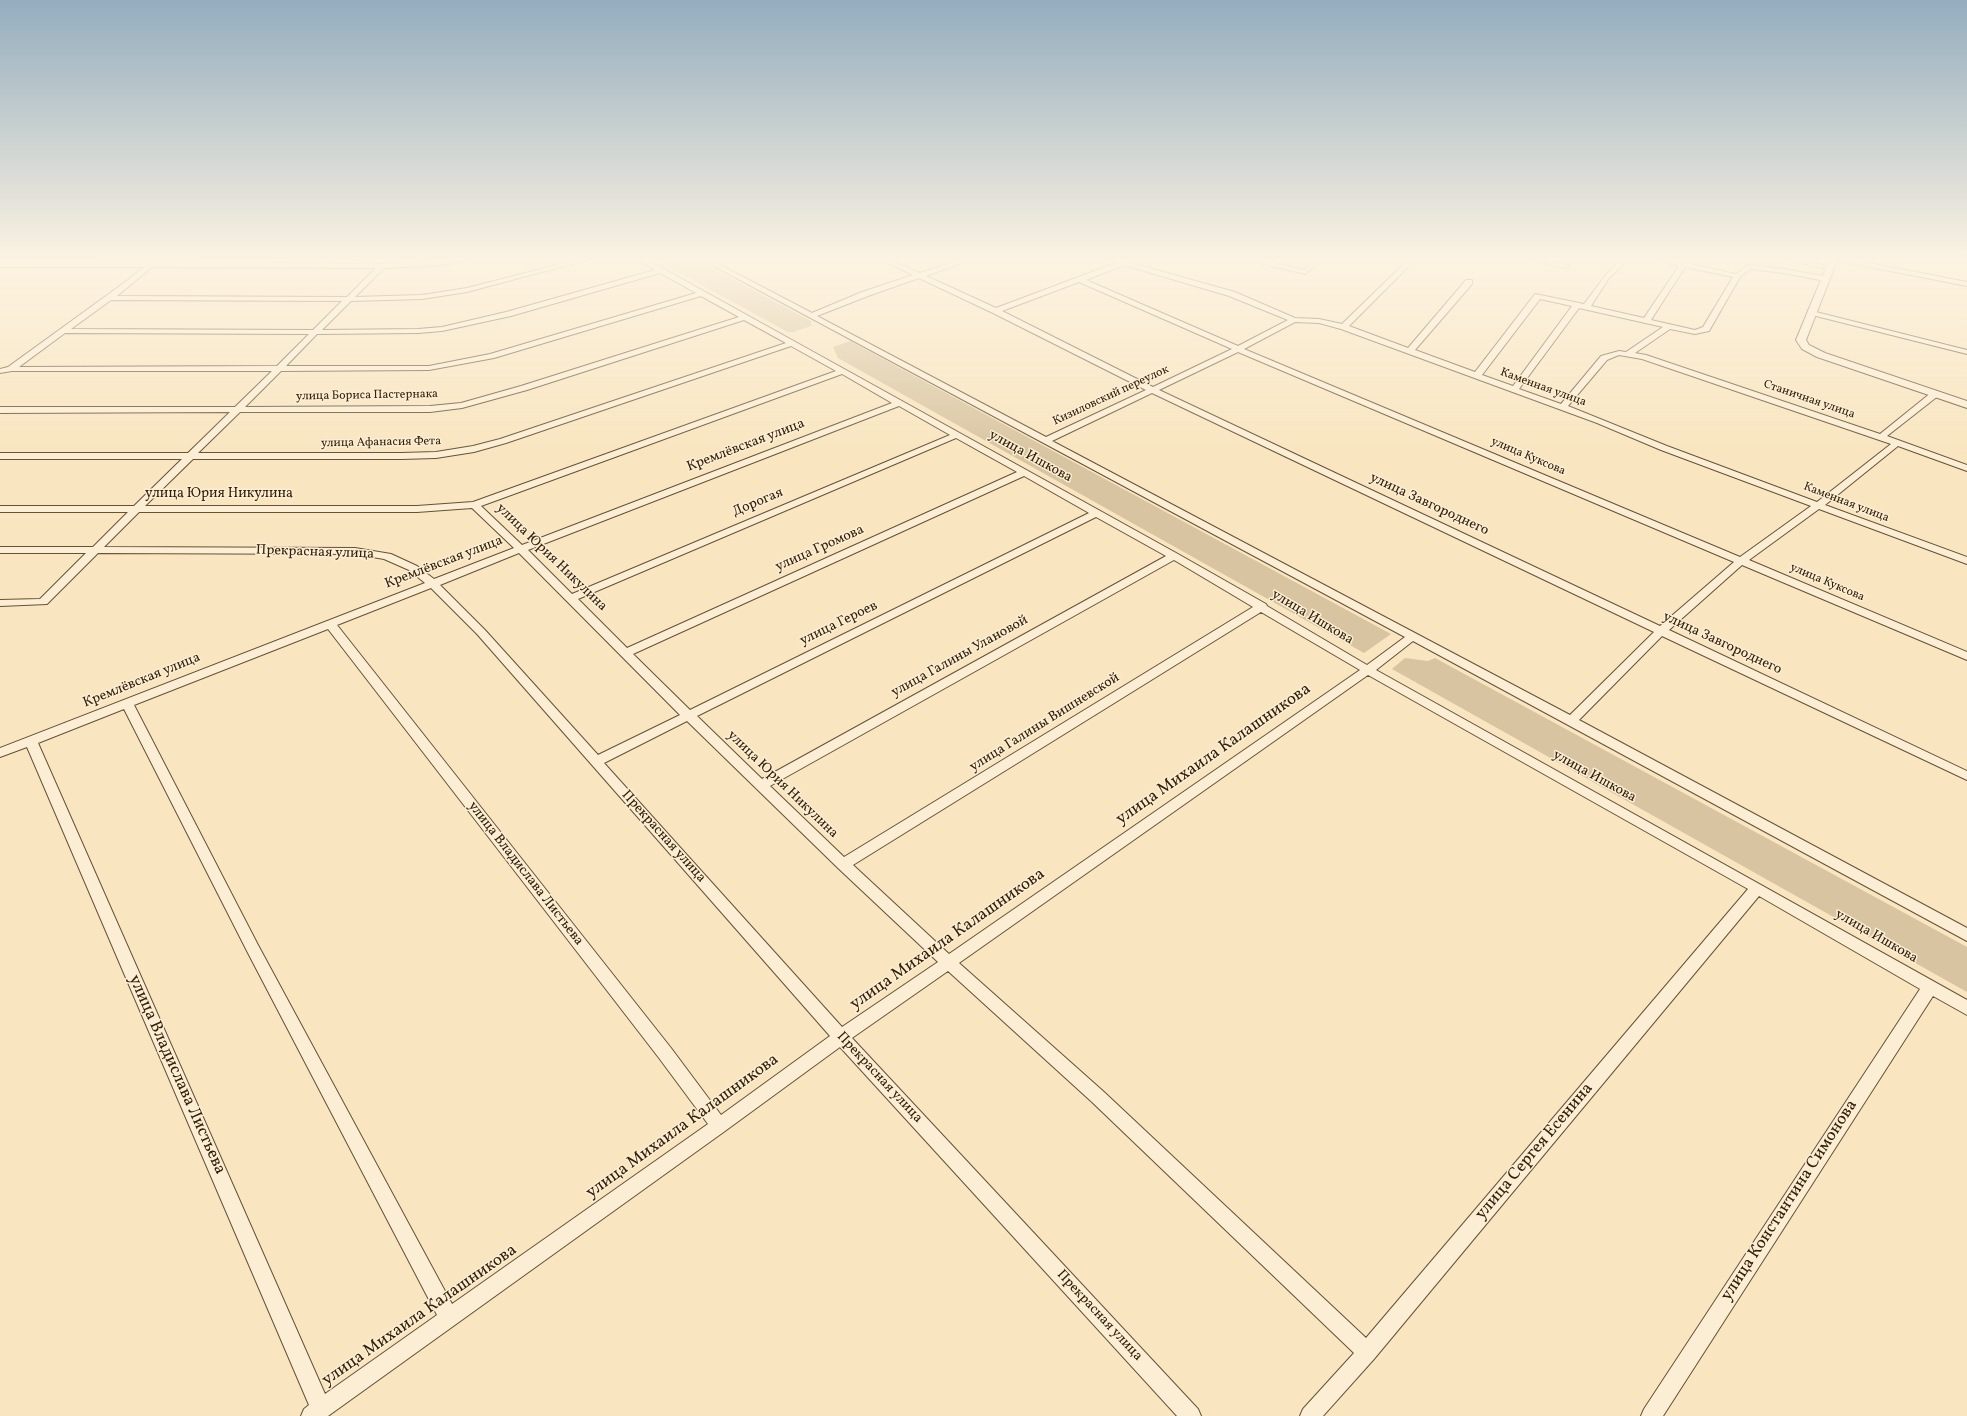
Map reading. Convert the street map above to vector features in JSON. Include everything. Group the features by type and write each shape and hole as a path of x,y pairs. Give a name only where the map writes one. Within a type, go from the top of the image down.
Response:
{"street":[{"path":"0,376 72,324"},
{"path":"0,603 43,602 99,549 189,456 325,324"},
{"path":"62,331 418,331 469,324"},
{"path":"0,371 10,369 409,368 462,363 601,324"},
{"name":"улица Бориса Пастернака","path":"0,410 401,410 462,405 524,388 723,324"},
{"name":"улица Ишкова","path":"758,324 1174,556 1262,606 1368,670 1757,888 1967,1008"},
{"name":"улица Ишкова","path":"827,324 1571,721 1967,935"},
{"name":"улица Завгороднего","path":"1022,324 1153,390 1967,776"},
{"name":"улица Куксова","path":"1181,324 1967,656"},
{"name":"Кизиловский переулок","path":"1045,441 1238,349 1286,324"},
{"name":"Каменная улица","path":"1332,324 1344,327 1563,407 1664,448 1967,561"},
{"path":"1344,327 1347,324"},
{"path":"1409,352 1433,324"},
{"path":"1477,376 1517,324"},
{"path":"1514,390 1563,324"},
{"path":"1660,324 1695,332 1706,329 1709,324"},
{"path":"1807,324 1801,340 1806,347 1821,355 1967,405"},
{"path":"1858,324 1967,352"},
{"path":"1627,355 1669,326"},
{"name":"улица Афанасия Фета","path":"0,456 436,455 474,449 503,441 793,343"},
{"name":"Станичная улица","path":"1563,407 1604,358 1619,353 1643,357 1881,437 1967,468"},
{"path":"474,505 843,371"},
{"path":"1881,437 1935,394"},
{"name":"Кремлёвская улица","path":"0,753 520,548 899,403"},
{"name":"Дорогая","path":"571,598 957,435"},
{"path":"1571,721 1661,631 1741,561 1819,505 1897,443"},
{"name":"улица Громова","path":"627,652 1025,472"},
{"name":"улица Юрия Никулина","path":"0,509 417,509 474,505 627,652 688,715 843,864 948,962 1098,1097 1367,1352"},
{"name":"улица Героев","path":"595,762 1096,513"},
{"name":"Прекрасная улица","path":"0,550 99,549 355,551 387,556 413,568 432,583 481,632 841,1037 1191,1416"},
{"name":"улица Галины Улановой","path":"761,785 1174,556"},
{"name":"улица Галины Вишневской","path":"843,864 1262,606"},
{"name":"улица Владислава Листьева","path":"330,624 665,1053 719,1126"},
{"name":"улица Михаила Калашникова","path":"316,1413 719,1126 841,1037 1368,670 1412,636"},
{"path":"127,703 253,949 449,1318"},
{"name":"улица Владислава Листьева","path":"31,741 316,1413"},
{"name":"улица Сергея Есенина","path":"1310,1416 1367,1352 1757,888"},
{"name":"улица Константина Симонова","path":"1651,1416 1930,987"}],"shaded area":[{"path":"773,324 811,324 811,326 793,332 788,332"},
{"path":"850,341 1391,634 1364,653 838,358 833,347"},
{"path":"1405,658 1428,661 1435,658 1967,947 1967,992 1392,669"}]}
